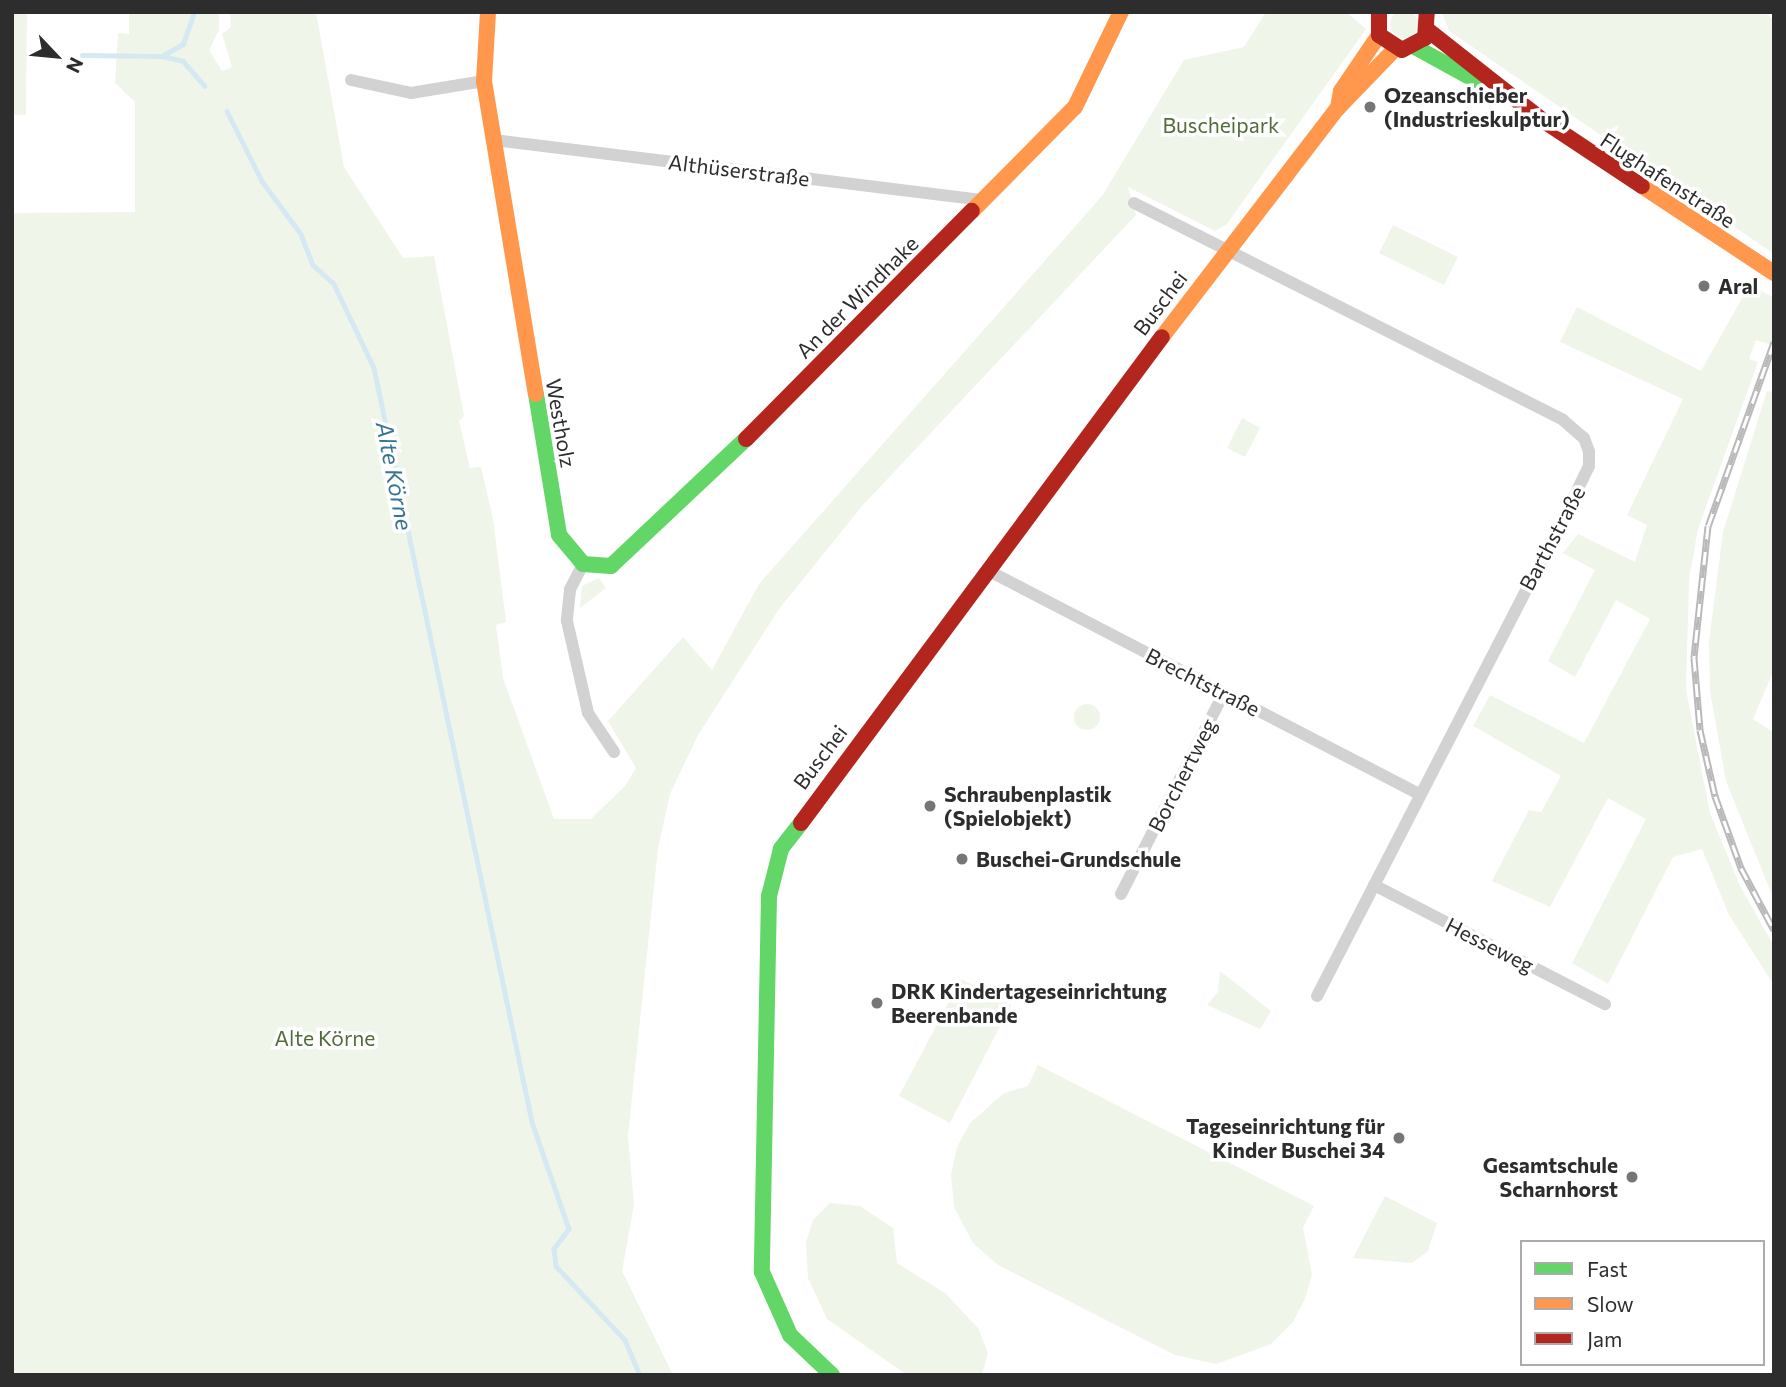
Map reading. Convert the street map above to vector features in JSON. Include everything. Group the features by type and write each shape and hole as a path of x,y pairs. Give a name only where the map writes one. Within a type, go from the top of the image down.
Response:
{"street":[{"name":"Westholz","path":"488,12 484,81 559,535 583,564"},
{"name":"An der Windhake","path":"583,564 611,566 736,449 1075,107 1121,12"},
{"path":"1376,14 1379,35 1395,49 1415,47 1429,31 1427,12"},
{"name":"Flughafenstraße","path":"1429,31 1541,119"},
{"name":"Buschei","path":"1338,107 1341,91 1379,35"},
{"name":"Flughafenstraße","path":"1415,47 1541,119 1774,273"},
{"name":"Buschei","path":"832,1375 790,1335 762,1272 769,896 781,849 795,824 1227,249 1338,107 1395,49"},
{"path":"351,79 411,93 484,81"},
{"name":"Althüserstraße","path":"494,141 983,200"},
{"path":"1134,203 1227,249"},
{"name":"Barthstraße","path":"1227,249 1552,414 1584,438 1585,475 1317,996"},
{"path":"583,564 570,590 567,621 588,713 614,752"},
{"name":"Brechtstraße","path":"986,570 1420,794"},
{"name":"Borchertweg","path":"1121,894 1224,693"},
{"name":"Hesseweg","path":"1374,886 1605,1004"}],"green space":[{"path":"1404,10 1414,14 1418,24 1414,34 1404,38 1394,34 1390,24 1394,14"},
{"path":"12,12 27,12 26,115 12,115"},
{"name":"Alte Körne","path":"129,12 219,12 219,30 209,50 222,71 232,67 222,34 231,27 230,12 316,12 344,167 403,258 434,256 464,416 459,421 470,468 481,467 493,519 506,622 496,625 503,678 554,819 591,819 625,786 636,768 608,721 683,637 712,670 759,584 1102,196 1184,60 1244,47 1266,12 1346,12 1366,29 1227,224 1215,231 1128,187 1136,215 863,505 779,609 698,735 670,794 658,848 628,1136 634,1205 622,1271 673,1375 12,1375 12,213 135,212 135,102 115,83 118,33 129,34"},
{"path":"1442,12 1764,12 1774,20 1774,254 1449,31"},
{"path":"1393,225 1458,257 1444,285 1379,253"},
{"path":"1750,284 1774,298 1774,346 1756,340 1749,359 1758,362 1698,529 1689,580 1686,690 1710,813 1740,886 1774,946 1774,985 1729,915 1702,849 1673,857 1608,984 1572,963 1646,819 1608,798 1550,907 1492,881 1529,810 1541,812 1561,776 1473,726 1490,695 1584,743 1650,619 1616,600 1575,677 1548,661 1595,570 1563,553 1578,534 1635,562 1647,525 1627,515 1683,399 1560,342 1577,307 1701,371"},
{"path":"1767,391 1774,392 1774,670 1753,719 1774,733 1774,900 1726,781 1710,691 1709,642 1723,532"},
{"path":"1242,418 1260,428 1245,457 1227,448"},
{"path":"599,578 606,588 580,608 582,586"},
{"path":"1087,704 1097,707 1100,717 1097,727 1087,730 1077,727 1074,717 1077,707"},
{"path":"1220,971 1271,1011 1260,1029 1207,1005 1218,992"},
{"path":"961,979 1011,1005 950,1123 899,1096"},
{"path":"1038,1065 1314,1206 1303,1228 1312,1275 1305,1299 1293,1322 1271,1344 1216,1364 1175,1355 998,1265 973,1243 954,1207 951,1175 957,1147 970,1123 1004,1093 1028,1086"},
{"path":"1385,1196 1437,1223 1428,1251 1412,1263 1353,1258"},
{"path":"830,1203 860,1206 893,1228 897,1263 945,1293 978,1328 988,1353 982,1375 907,1375 827,1319 808,1278 806,1242 813,1220"}],"waterway":[{"path":"82,55 162,56 183,44 194,12"},
{"name":"Alte Körne","path":"162,56 183,61 205,86"},
{"name":"Alte Körne","path":"227,111 262,181 301,234 313,265 334,284 374,368 532,1122 569,1229 554,1249 556,1266 625,1340 640,1375"}],"railway":[{"path":"1774,342 1708,526 1694,658 1700,730 1715,796 1741,868 1774,930"}],"traffic: fast":[{"path":"1415,47 1475,80"},
{"path":"536,394 559,535 583,564 611,566 746,439"},
{"path":"801,823 781,849 769,896 762,1272 790,1335 832,1375"}],"traffic: slow":[{"path":"488,12 484,81 536,394"},
{"path":"972,211 1075,107 1121,12"},
{"path":"1338,108 1341,91 1379,35"},
{"path":"1162,337 1338,108 1395,49"},
{"path":"1642,186 1774,273"}],"traffic: jam":[{"path":"1379,12 1379,35 1402,50 1425,38 1427,12"},
{"path":"1429,31 1541,119 1642,186"},
{"path":"746,439 972,211"},
{"path":"801,823 1162,337"}],"place":[{"name":"Ozeanschieber (Industrieskulptur)","path":"1370,107"},
{"name":"Aral","path":"1704,286"},
{"name":"Schraubenplastik (Spielobjekt)","path":"930,806"},
{"name":"Buschei-Grundschule","path":"962,859"},
{"name":"DRK Kindertageseinrichtung Beerenbande","path":"877,1003"},
{"name":"Tageseinrichtung für Kinder Buschei 34","path":"1399,1138"},
{"name":"Gesamtschule Scharnhorst","path":"1632,1177"}],"park label":[{"name":"Buscheipark","path":"1221,125"}]}
